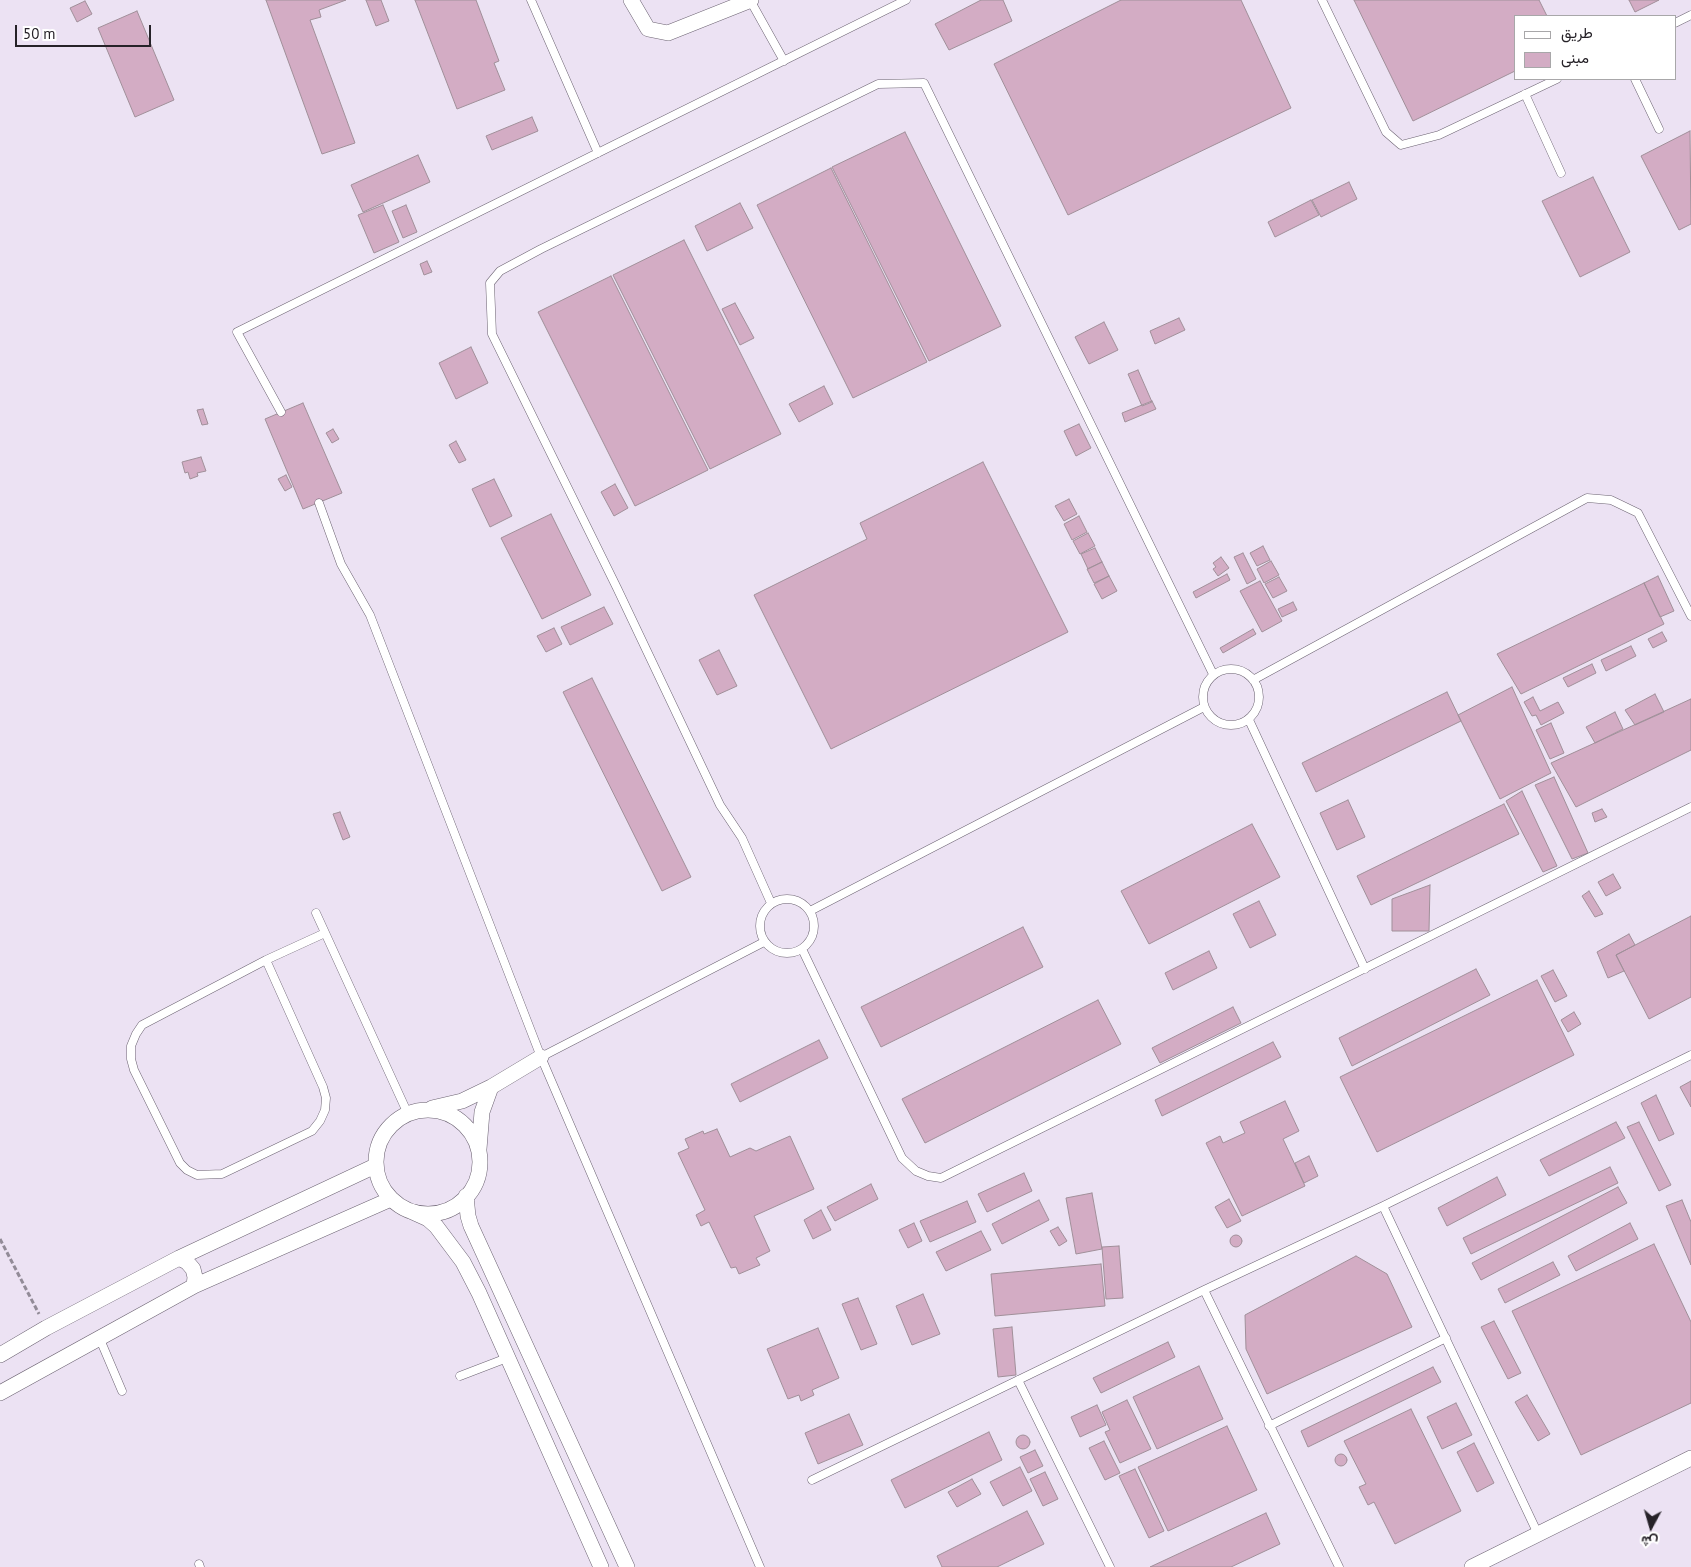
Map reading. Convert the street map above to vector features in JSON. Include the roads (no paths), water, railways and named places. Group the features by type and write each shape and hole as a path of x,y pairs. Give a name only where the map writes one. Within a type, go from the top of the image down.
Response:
{"street":[{"path":"631,0 648,29 668,33 750,0"},
{"path":"541,1057 490,1088 462,1102 408,1114 392,1124 381,1138 375,1156 375,1166 380,1184 391,1199 408,1210 428,1219 436,1226 463,1262 479,1293 601,1567"},
{"path":"408,1210 425,1214 443,1212 460,1203 472,1189 479,1172 482,1112 490,1088"},
{"path":"426,1110 444,1112 461,1122 473,1136 479,1153"},
{"path":"0,1355 46,1328 180,1258 375,1166"},
{"path":"466,1196 468,1216 472,1226 627,1567"},
{"path":"0,1393 194,1286 391,1199"},
{"path":"180,1258 193,1269 195,1277 194,1286"},
{"path":"1472,1567 1498,1561 1538,1534 1691,1458"}],"lane":[{"path":"531,0 598,153"},
{"path":"750,0 784,61"},
{"path":"281,412 237,332 906,0"},
{"path":"1322,0 1386,132 1401,146 1439,135 1555,80"},
{"path":"1676,22 1691,15"},
{"path":"1635,80 1659,129"},
{"path":"771,903 742,838 720,805 622,598 492,334 490,283 500,272 540,249 878,84 924,83 1214,674"},
{"path":"1525,94 1561,173"},
{"path":"1253,680 1587,498 1611,500 1638,513 1691,616"},
{"path":"319,502 342,564 370,615 541,1057 760,1567"},
{"path":"1231,668 1248,673 1253,680 1259,688 1260,706 1250,720 1232,726 1215,722 1204,708 1203,689 1214,674 1231,668"},
{"path":"810,911 1204,708"},
{"path":"1250,720 1364,969"},
{"path":"802,949 902,1158 916,1171 940,1178 1691,807"},
{"path":"788,899 804,905 810,911 814,919 813,936 809,944 802,949 794,953 777,952 764,942 760,934 759,925 765,909 771,903 788,899"},
{"path":"316,913 408,1114"},
{"path":"266,960 323,1086 326,1098 324,1110 320,1121 312,1131 222,1174 197,1175 187,1170 180,1163 134,1070 130,1059 131,1046 142,1025 266,960 325,933"},
{"path":"541,1057 764,942"},
{"path":"812,1480 1204,1290 1383,1206 1691,1055"},
{"path":"1383,1206 1538,1534"},
{"path":"1204,1290 1339,1567"},
{"path":"99,1337 122,1391"},
{"path":"1269,1426 1446,1338"},
{"path":"460,1376 507,1358"},
{"path":"1018,1380 1110,1567"}]}
